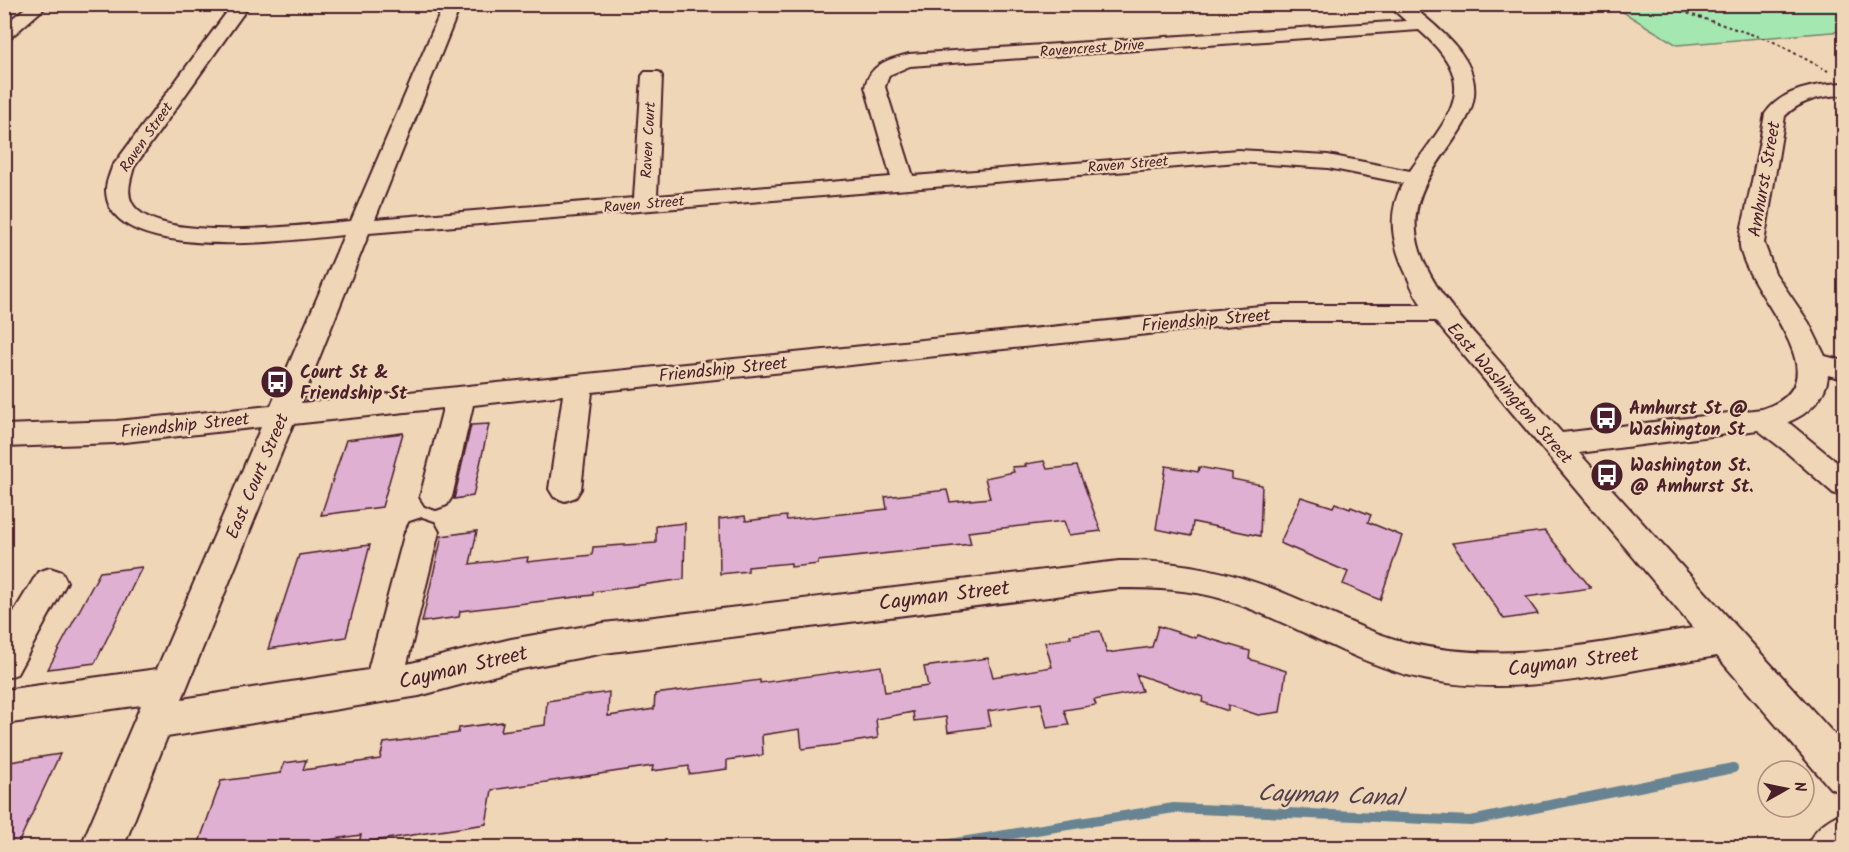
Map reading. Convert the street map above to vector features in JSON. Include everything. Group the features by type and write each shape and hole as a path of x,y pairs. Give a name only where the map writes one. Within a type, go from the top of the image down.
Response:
{"street":[{"path":"6,32 40,4"},
{"name":"Raven Street","path":"242,4 117,178 118,200 126,212 137,221 171,233 237,237 1238,156 1338,162 1416,179"},
{"path":"453,5 458,4"},
{"name":"East Washington Street","path":"1395,4 1446,45 1458,60 1467,83 1466,99 1462,110 1416,179 1408,195 1404,212 1404,231 1408,251 1417,273 1441,314 1724,639 1845,774"},
{"name":"East Court Street","path":"101,848 453,5"},
{"name":"Ravencrest Drive","path":"904,182 875,87 875,79 880,73 897,63 1422,25"},
{"name":"Raven Court","path":"645,204 652,76"},
{"name":"Amhurst Street","path":"1818,363 1812,341 1802,323 1763,274 1754,256 1752,243 1775,114 1783,105 1795,98 1838,81"},
{"name":"Friendship Street","path":"4,436 116,432 1273,313 1441,314"},
{"path":"1555,445 1764,419 1790,410 1804,400 1814,389 1818,376 1818,363 1845,370"},
{"path":"565,489 579,384"},
{"path":"436,497 460,397"},
{"path":"1764,419 1795,442 1845,486"},
{"path":"383,685 422,532"},
{"name":"Cayman Street","path":"154,721 419,679 511,655 604,638 1104,574 1145,573 1183,576 1225,585 1392,655 1468,669 1537,668 1724,639"},
{"path":"4,663 50,582"},
{"path":"4,706 171,684"},
{"path":"1827,848 1845,833"}],"path":[{"path":"1659,4 1772,41 1838,81"}],"green space":[{"path":"1617,5 1844,5 1844,31 1677,45 1618,9"}],"building":[{"path":"489,424 473,496 454,499 471,425"},
{"path":"403,433 382,507 321,515 346,440"},
{"path":"1044,461 1047,469 1077,466 1101,531 1069,535 1064,521 968,532 971,544 818,561 818,564 791,567 791,563 748,567 748,571 720,574 719,519 745,516 746,521 786,516 787,520 887,509 885,497 947,490 950,502 990,498 985,478 1014,472 1012,467"},
{"path":"1166,466 1198,472 1199,467 1232,473 1232,479 1262,485 1260,536 1193,522 1191,536 1156,529"},
{"path":"1301,497 1333,507 1335,503 1350,509 1351,507 1371,515 1368,522 1402,536 1380,600 1343,584 1348,572 1280,543"},
{"path":"685,523 684,579 593,592 593,595 460,611 459,617 422,622 442,536 477,531 470,564 528,557 527,562 592,555 593,547 656,543 656,526"},
{"path":"1545,531 1591,588 1526,597 1538,614 1504,619 1452,543"},
{"path":"370,545 346,637 268,649 299,555"},
{"path":"142,567 95,663 48,669 100,572"},
{"path":"1158,626 1250,651 1249,659 1286,671 1280,712 1258,715 1228,705 1228,711 1202,702 1203,697 1136,674 1142,691 1094,700 1096,705 1064,710 1069,725 1047,728 1041,703 988,711 991,726 948,732 946,717 914,721 913,712 876,719 878,738 834,745 802,749 800,729 762,735 763,755 727,760 727,769 689,774 689,766 652,771 653,766 492,790 486,824 359,843 361,835 275,848 197,848 221,781 281,773 284,763 306,760 303,770 380,759 384,743 458,733 459,728 503,722 501,731 545,725 547,701 609,692 608,716 654,709 655,694 760,680 760,683 881,666 885,692 928,686 924,667 988,658 993,677 1052,667 1045,642 1071,638 1070,635 1100,631 1107,653 1152,647"},
{"path":"60,754 16,848 4,848 4,763"}],"waterway":[{"name":"Cayman Canal","path":"924,848 1174,808 1471,821 1733,768"}],"place":[{"name":"Court St & Friendship St","path":"277,382"},
{"name":"Amhurst St @ Washington St","path":"1606,418"},
{"name":"Washington St. @ Amhurst St.","path":"1607,475"}]}
